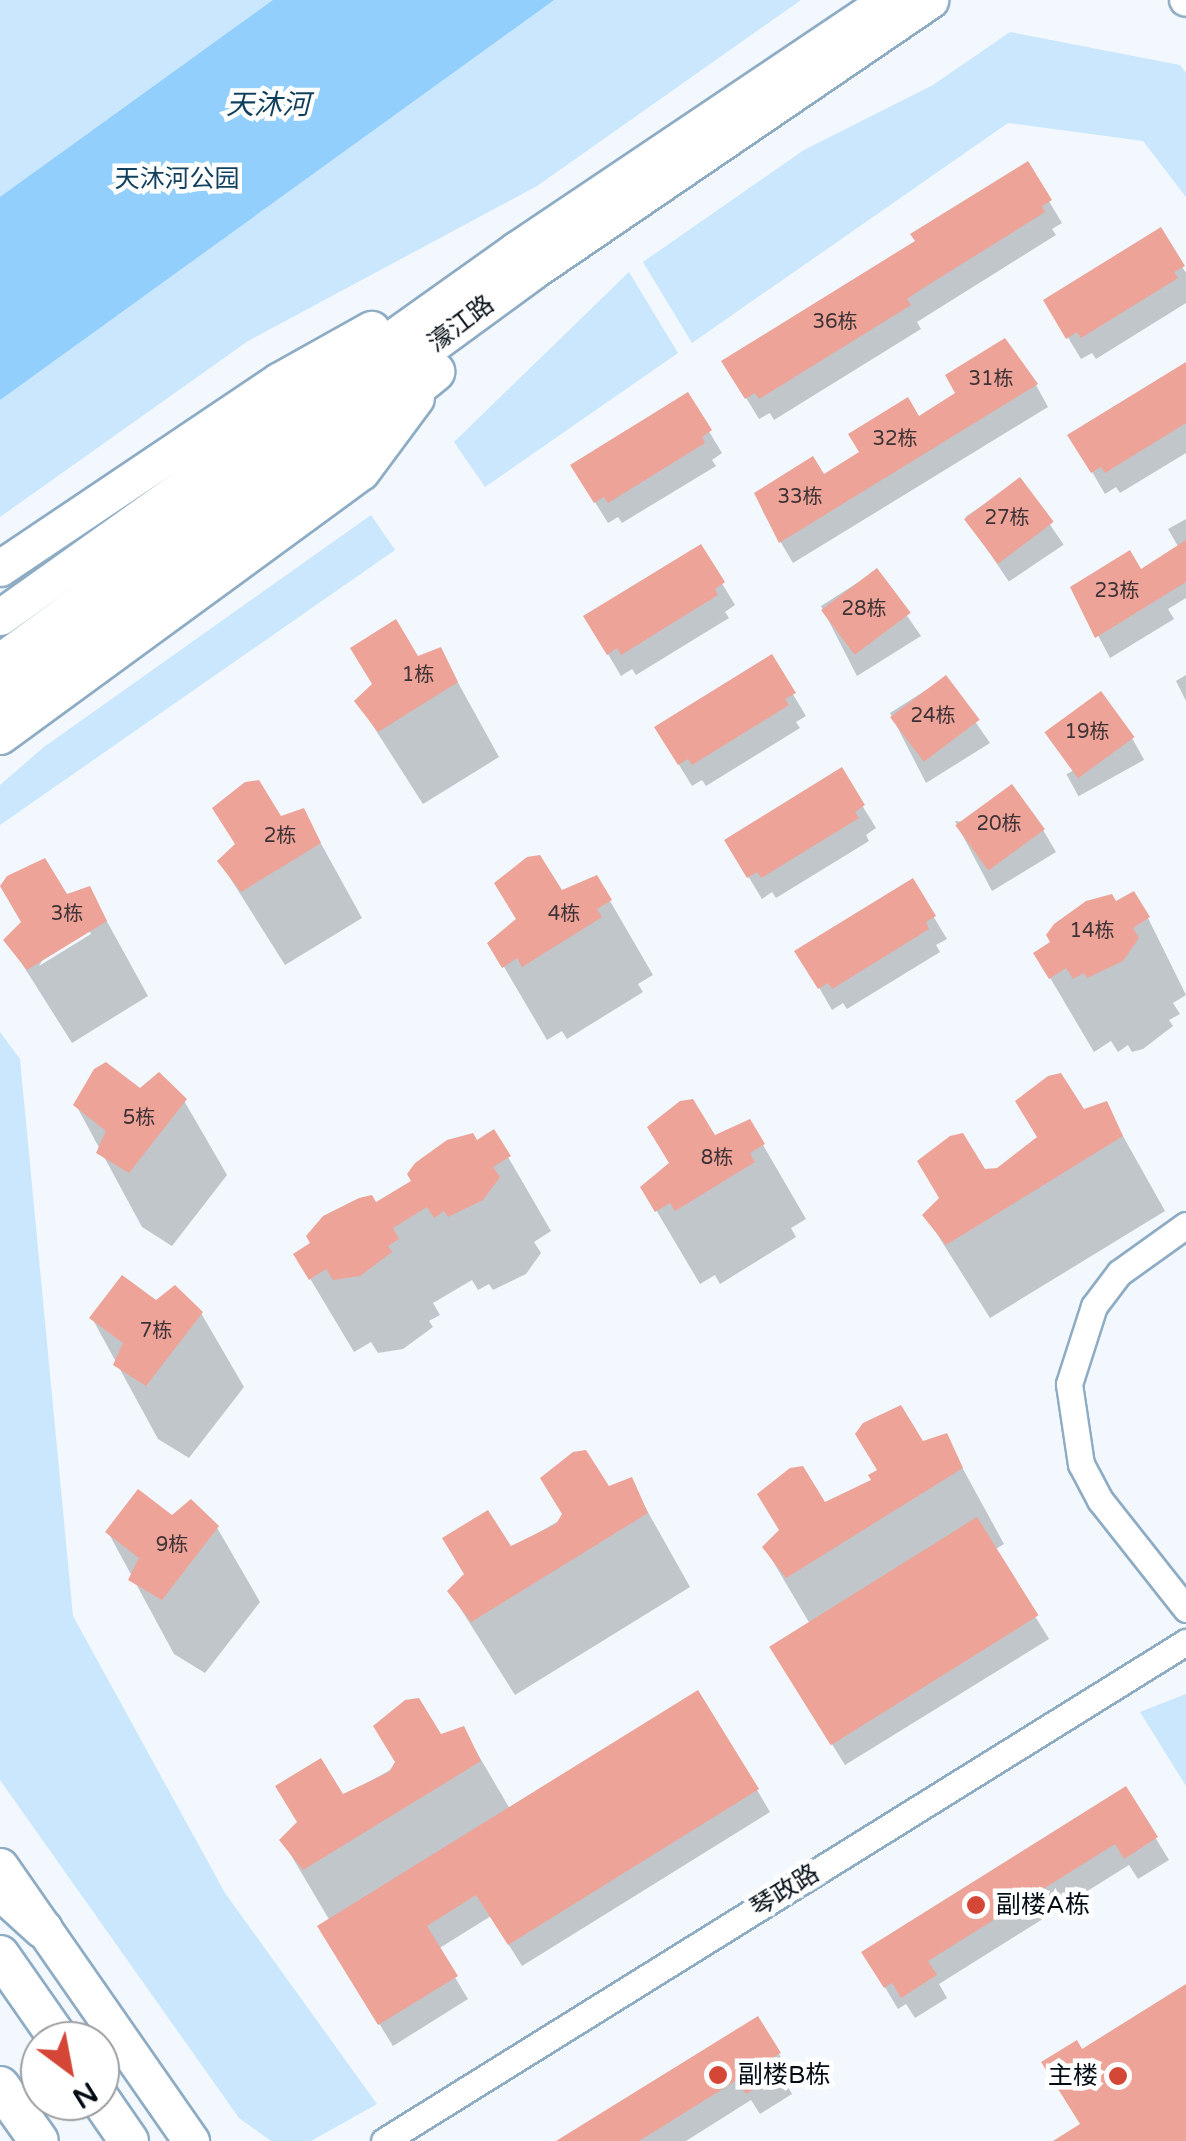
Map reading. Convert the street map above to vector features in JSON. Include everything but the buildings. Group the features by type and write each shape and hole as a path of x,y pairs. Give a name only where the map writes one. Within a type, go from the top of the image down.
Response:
{"main road":[{"name":"濠江路","path":"0,618 53,602 887,0"},
{"name":"濠江路","path":"525,260 930,0"},
{"path":"0,736 361,472 525,260"},
{"path":"0,568 278,381 525,260"},
{"path":"0,696 16,667 262,514 435,372"},
{"name":"濠江路","path":"16,667 53,602"},
{"path":"0,1866 191,2141"},
{"path":"0,1890 42,1929"},
{"path":"0,1955 46,2021"},
{"path":"0,2086 39,2141"}],"street":[{"path":"1186,1225 1118,1273 1094,1306 1076,1343 1069,1384 1081,1464 1186,1610"},
{"name":"琴政路","path":"384,2141 1186,1642"}],"green space":[{"name":"天沐河公园","path":"0,0 801,0 537,186 248,341 0,517"},
{"path":"1010,32 1180,65 1186,73 1186,197 1143,141 1008,123 692,343 643,262 804,150 933,85"},
{"path":"629,272 678,353 485,487 454,442"},
{"path":"371,515 395,550 0,825 0,785 44,747"},
{"path":"0,1032 20,1059 73,1616 225,1893 377,2104 311,2141 271,2141 239,2118 0,1780"},
{"path":"1186,1694 1186,1786 1140,1712"}],"water":[{"name":"天沐河","path":"273,0 554,0 0,400 0,197"}],"place":[{"name":"副楼A栋","path":"976,1905"},
{"name":"副楼B栋","path":"718,2075"},
{"name":"主楼","path":"1118,2076"}]}
